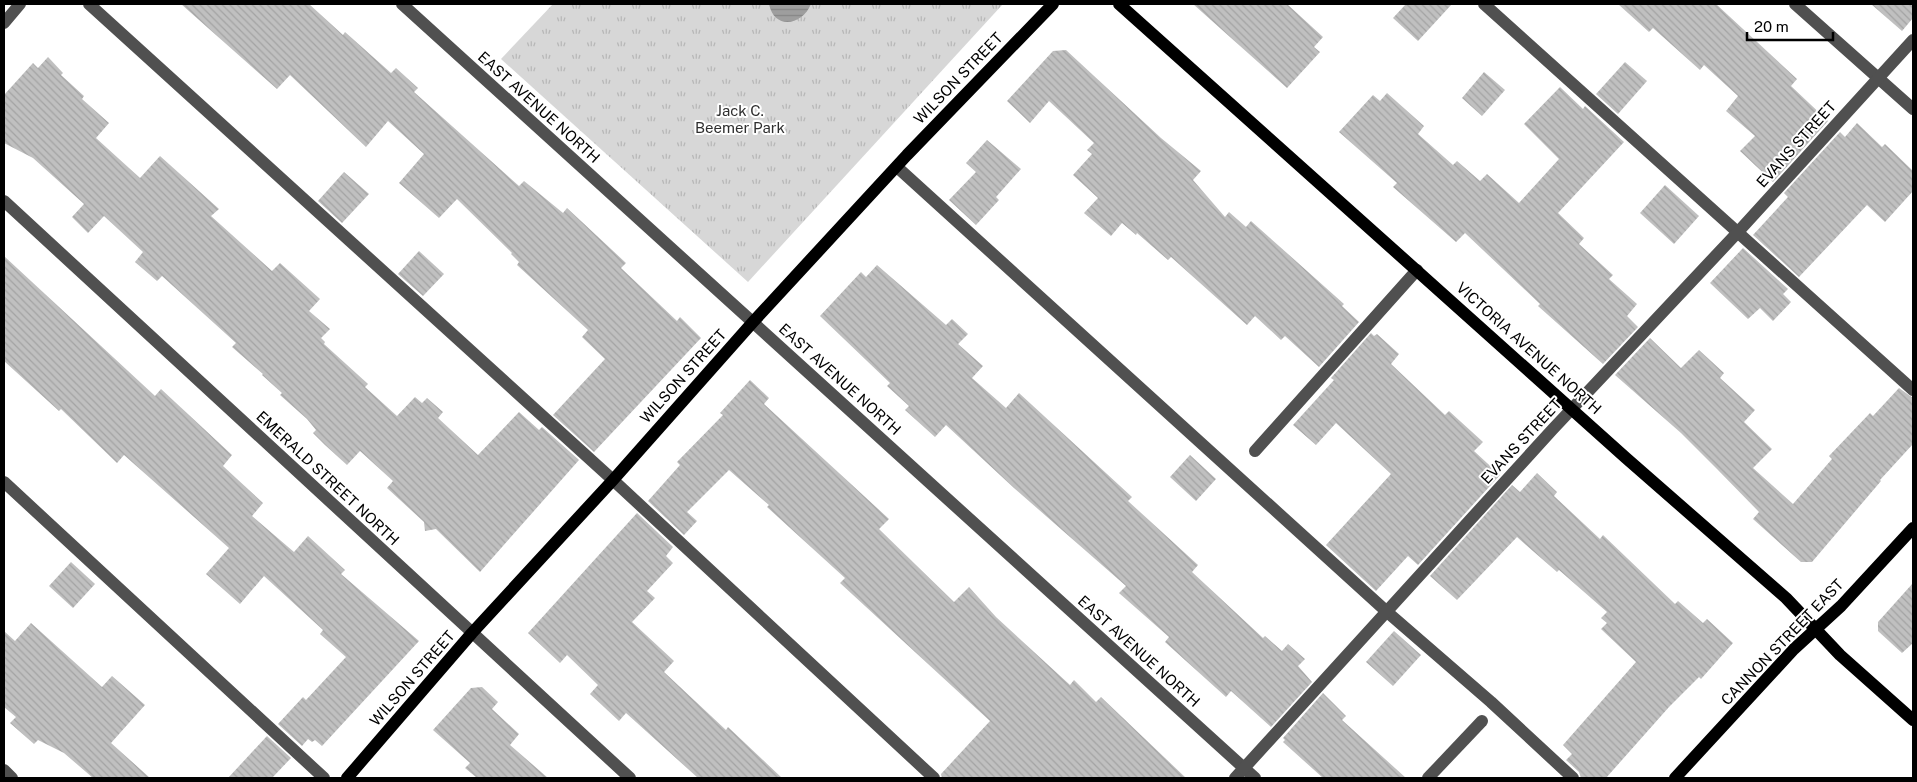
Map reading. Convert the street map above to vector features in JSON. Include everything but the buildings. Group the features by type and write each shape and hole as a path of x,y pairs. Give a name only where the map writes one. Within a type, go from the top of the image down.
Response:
{"main road":[{"name":"WILSON STREET","path":"347,778 472,634 614,480 753,322 897,167 1053,4"},
{"name":"VICTORIA AVENUE NORTH","path":"1119,4 1786,598 1840,655 1913,720"},
{"name":"CANNON STREET EAST","path":"1675,778 1794,649 1841,606 1913,528"}],"street":[{"path":"4,23 20,4"},
{"path":"90,4 614,480 934,778"},
{"name":"EAST AVENUE NORTH","path":"402,4 1255,778"},
{"path":"1484,4 1913,390"},
{"path":"1795,4 1913,109"},
{"name":"EVANS STREET","path":"1235,778 1386,611 1738,232 1913,40"},
{"path":"897,167 1573,778"},
{"name":"EMERALD STREET NORTH","path":"4,201 630,778"},
{"path":"1255,451 1417,270"},
{"path":"4,482 324,778"},
{"path":"1428,778 1482,720"},
{"path":"4,770 12,778"}],"green space":[{"name":"Jack C. Beemer Park","path":"553,4 1003,4 748,282 501,59"}],"shaded area":[{"path":"769,4 811,4 801,17 789,22 776,18"}]}
